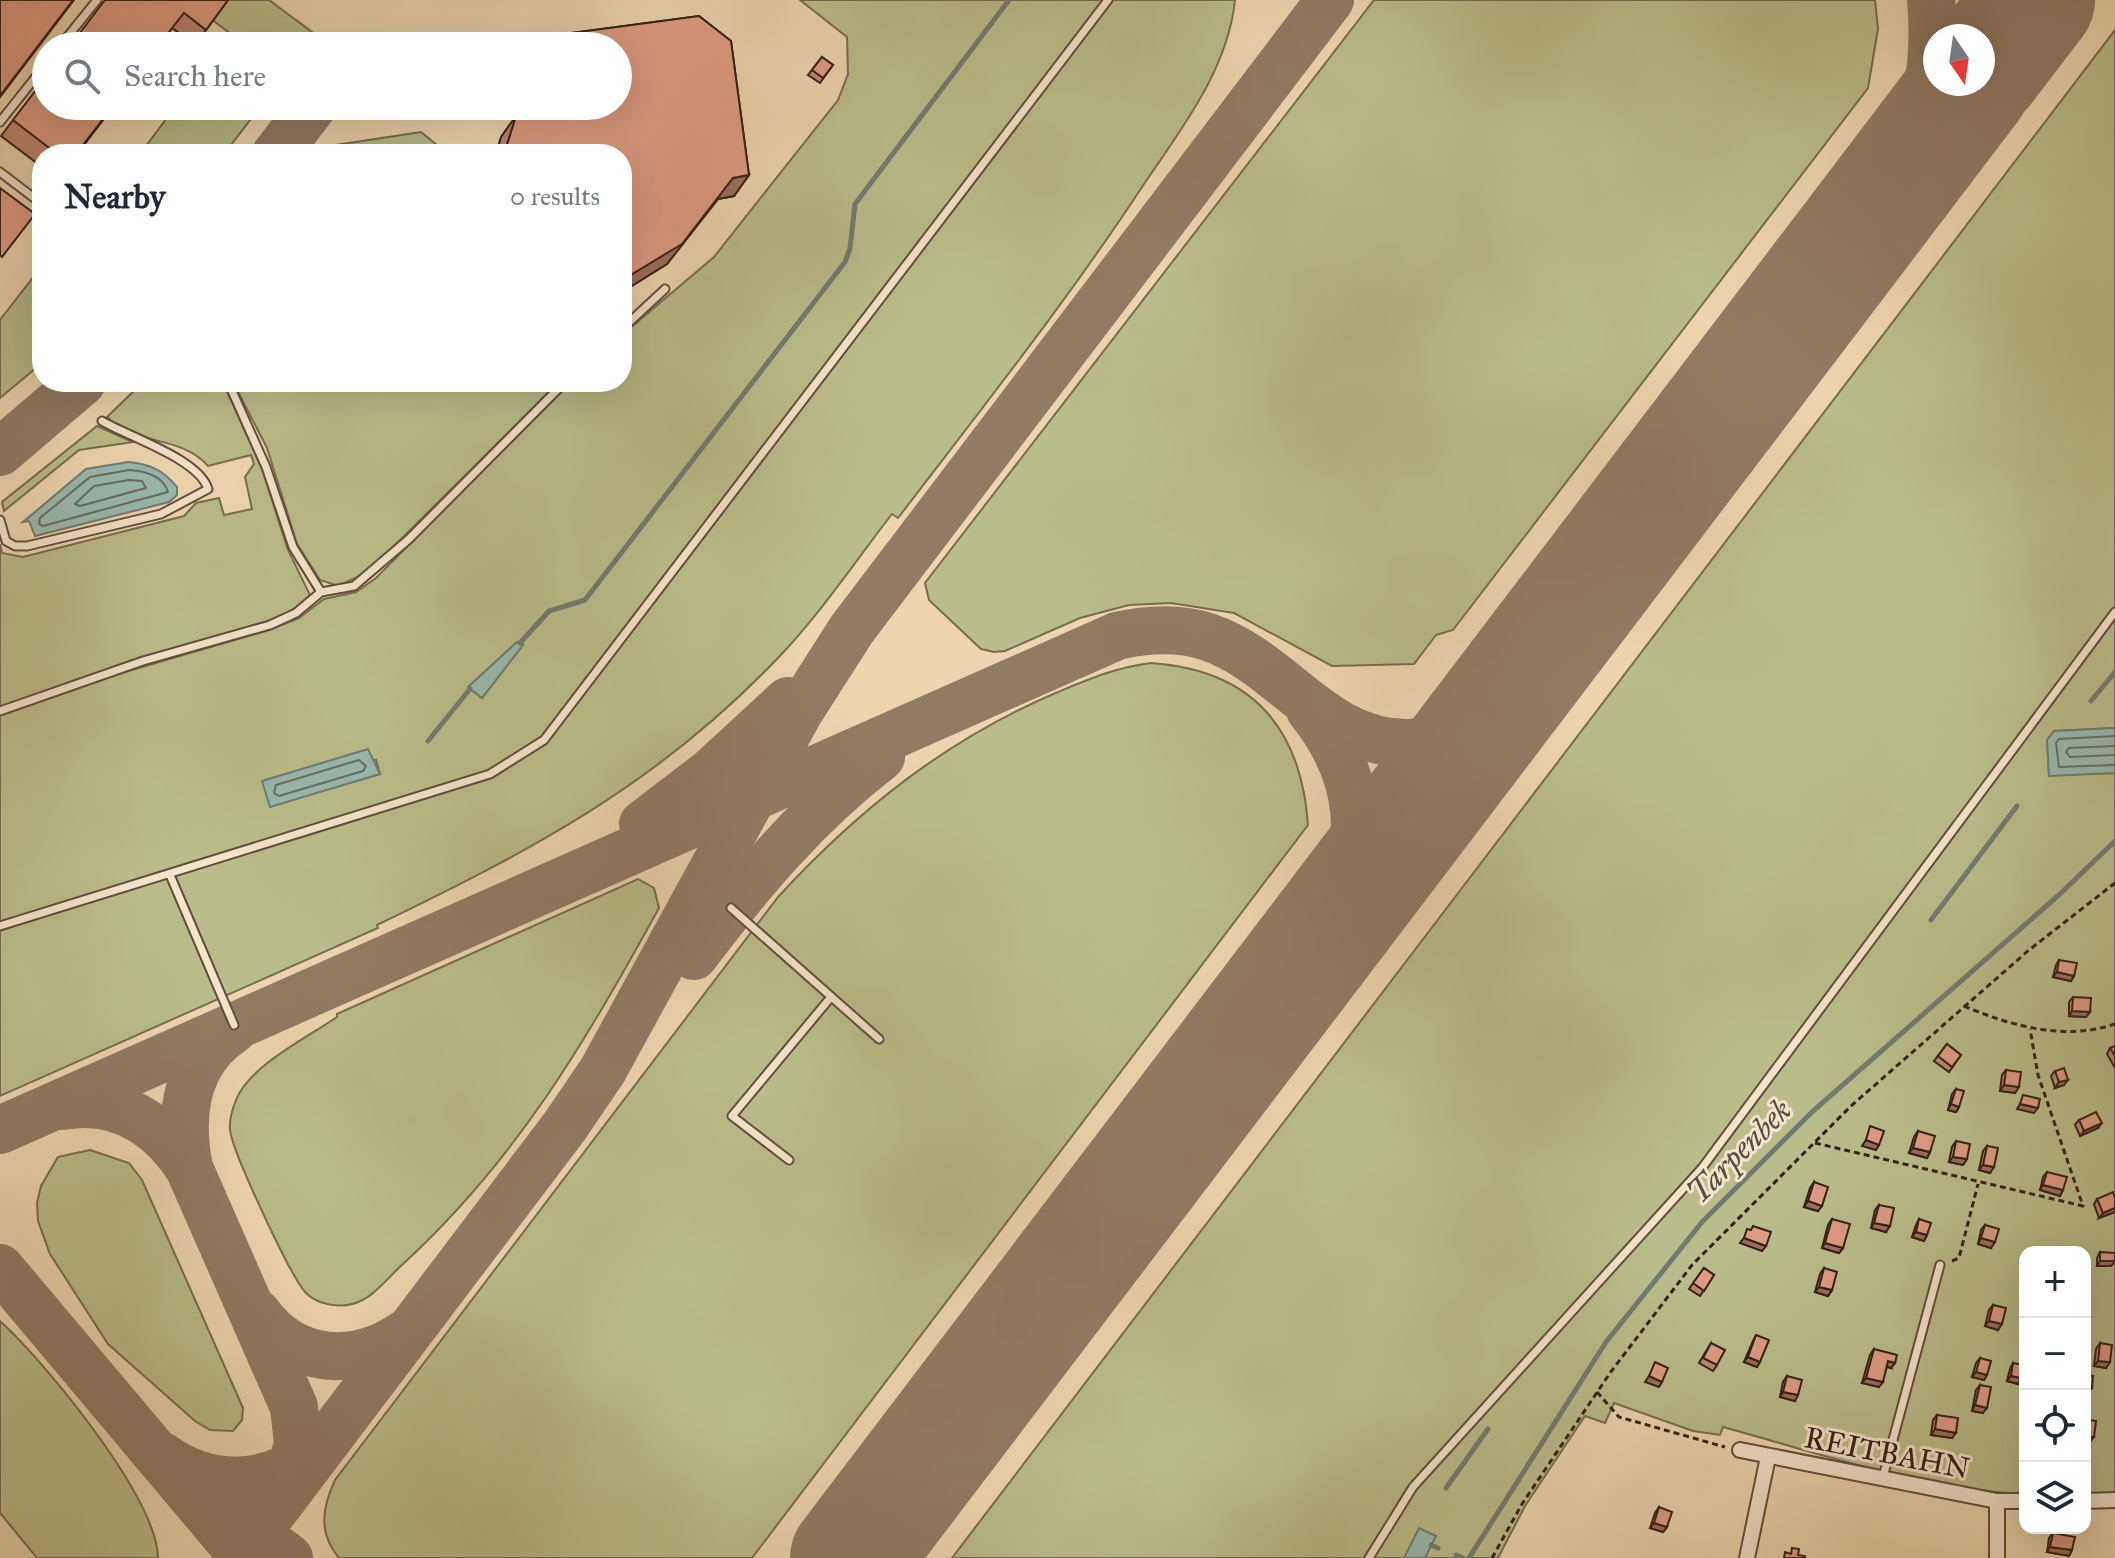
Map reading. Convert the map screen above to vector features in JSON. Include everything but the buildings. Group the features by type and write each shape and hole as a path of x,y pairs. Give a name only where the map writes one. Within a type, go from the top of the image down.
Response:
{"street":[{"name":"REITBAHN","path":"1740,1450 1997,1501 2019,1501"},
{"path":"1747,1558 1768,1457"},
{"path":"2091,1501 2115,1500"},
{"path":"1997,1501 1997,1558"}],"lane":[{"path":"71,32 97,0"},
{"path":"0,926 490,774 544,740 1108,0"},
{"path":"0,122 32,82"},
{"path":"0,172 32,196"},
{"path":"632,320 665,289"},
{"path":"232,392 266,467 293,547 321,592"},
{"path":"0,711 143,661 270,625 296,613 321,592 354,586 371,575 555,392"},
{"path":"0,520 6,541 15,546 27,546 161,514 208,489 205,477 176,457 102,421"},
{"path":"1369,1558 1413,1487 1702,1168 2115,612"},
{"path":"170,875 234,1025"},
{"path":"731,908 879,1039"},
{"path":"789,1160 732,1116 831,997"},
{"path":"1882,1479 1940,1265"}],"path":[{"path":"1492,1558 1522,1504 1597,1392 1692,1265 1851,1106 1964,1006 2115,883"},
{"path":"1964,1006 2030,1029 2096,1031 2115,1024"},
{"path":"1814,1143 1978,1184 2083,1206 2038,1075 2030,1029"},
{"path":"1940,1265 1959,1258 1978,1184"},
{"path":"1597,1392 1619,1417 1740,1450"}],"green space":[{"path":"226,0 269,0 312,32 228,32 211,19"},
{"path":"800,0 1235,0 1223,50 1201,97 1085,270 898,518 892,514 806,626 730,705 637,780 539,842 487,870 377,925 378,928 0,1096 0,544 2,553 23,557 184,516 196,503 219,498 224,515 252,509 245,477 254,464 251,455 208,466 185,449 131,433 107,417 133,392 227,392 262,469 288,550 310,595 293,610 268,621 72,681 74,687 269,630 299,618 324,599 356,592 376,578 561,392 632,392 632,327 714,257 838,100 848,74 847,37","holes":["517,642 523,644 482,698 469,688","368,750 371,761 376,760 380,774 270,806"]},
{"path":"1374,0 1875,0 1878,29 1868,88 1453,630 1436,635 1414,664 1332,666 1234,613 1171,603 1129,605 1080,618 1005,651 981,649 929,600 925,583"},
{"path":"2115,30 2115,728 2054,731 2047,740 2049,775 2115,773 2115,1493 2091,1495 2091,1246 2019,1246 2019,1494 1948,1486 1910,1478 1723,1427 1720,1435 1693,1431 1614,1403 1605,1423 1585,1416 1525,1506 1498,1558 952,1558"},
{"path":"166,120 250,120 232,144 148,144"},
{"path":"421,132 436,144 343,144"},
{"path":"32,279 32,371 0,398 0,320"},
{"path":"238,392 549,392 368,572 338,586 320,580 297,544 267,448"},
{"path":"97,426 133,442 79,450 4,511 2,502"},
{"path":"1151,663 1217,677 1243,691 1264,710 1282,733 1295,759 1308,825 752,1558 339,1558 328,1539 324,1520 327,1500 335,1480 778,897 873,806 942,754 1018,710 1058,692 1092,678"},
{"path":"638,879 654,888 659,908 576,1052 515,1140 444,1224 373,1293 359,1302 340,1306 311,1297 299,1283 277,1242 235,1148 230,1122 243,1087 266,1064 337,1017 337,1014"},
{"path":"90,1150 129,1163 142,1180 243,1408 242,1420 233,1431 210,1430 195,1421 108,1344 50,1254 38,1221 37,1203 41,1186 58,1157"},
{"path":"0,1321 44,1367 120,1468 153,1532 158,1558 37,1558 0,1513"}],"water":[{"path":"128,462 149,466 167,476 177,487 177,495 169,502 35,536 29,521 23,522 86,469"},
{"path":"517,642 523,645 482,698 468,687"},
{"path":"2115,728 2115,773 2049,776 2047,740 2054,731"},
{"path":"368,749 380,774 270,807 262,781"},
{"path":"1419,1528 1436,1536 1425,1558 1404,1558"}],"waterway":[{"path":"520,643 549,611 585,600 845,262 850,248 855,204 1009,0"},
{"path":"2091,701 2115,672"},
{"path":"428,741 470,689"},
{"path":"1931,920 2017,806"},
{"name":"Tarpenbek","path":"1469,1558 1606,1342 1702,1222 1812,1112 2060,894 2115,841"},
{"path":"1446,1488 1488,1429"},
{"path":"1431,1545 1438,1548"},
{"path":"1456,1555 1463,1558"}],"taxiway":[{"path":"238,1558 565,1126 603,1070 799,712 852,629 1330,0"},
{"path":"1897,181 1915,137 1927,93 1932,48 1931,0"},
{"path":"284,144 302,120"},
{"path":"0,452 70,392"},
{"path":"0,1130 1117,636 1163,630 1208,637 1259,664 1327,717 1352,731 1379,740 1409,743 1447,736 1481,718 1501,701"},
{"path":"643,824 711,772 788,701"},
{"path":"1310,710 1341,760 1350,786 1354,812 1355,838 1351,865 1334,920"},
{"path":"694,956 781,850 828,802 881,757"},
{"path":"189,1168 185,1129 189,1091 204,1057 233,1030"},
{"path":"63,1106 102,1105 136,1117 165,1138 189,1168 294,1407 298,1443 287,1487"},
{"path":"0,1268 244,1558"},
{"path":"257,1313 289,1343 327,1356 367,1352 406,1333"},
{"path":"162,1456 199,1475 237,1480 256,1479 275,1473 312,1454"},
{"path":"232,1515 289,1558"}],"runway":[{"path":"1995,52 2035,0"},
{"path":"850,1558 1962,96"}]}
